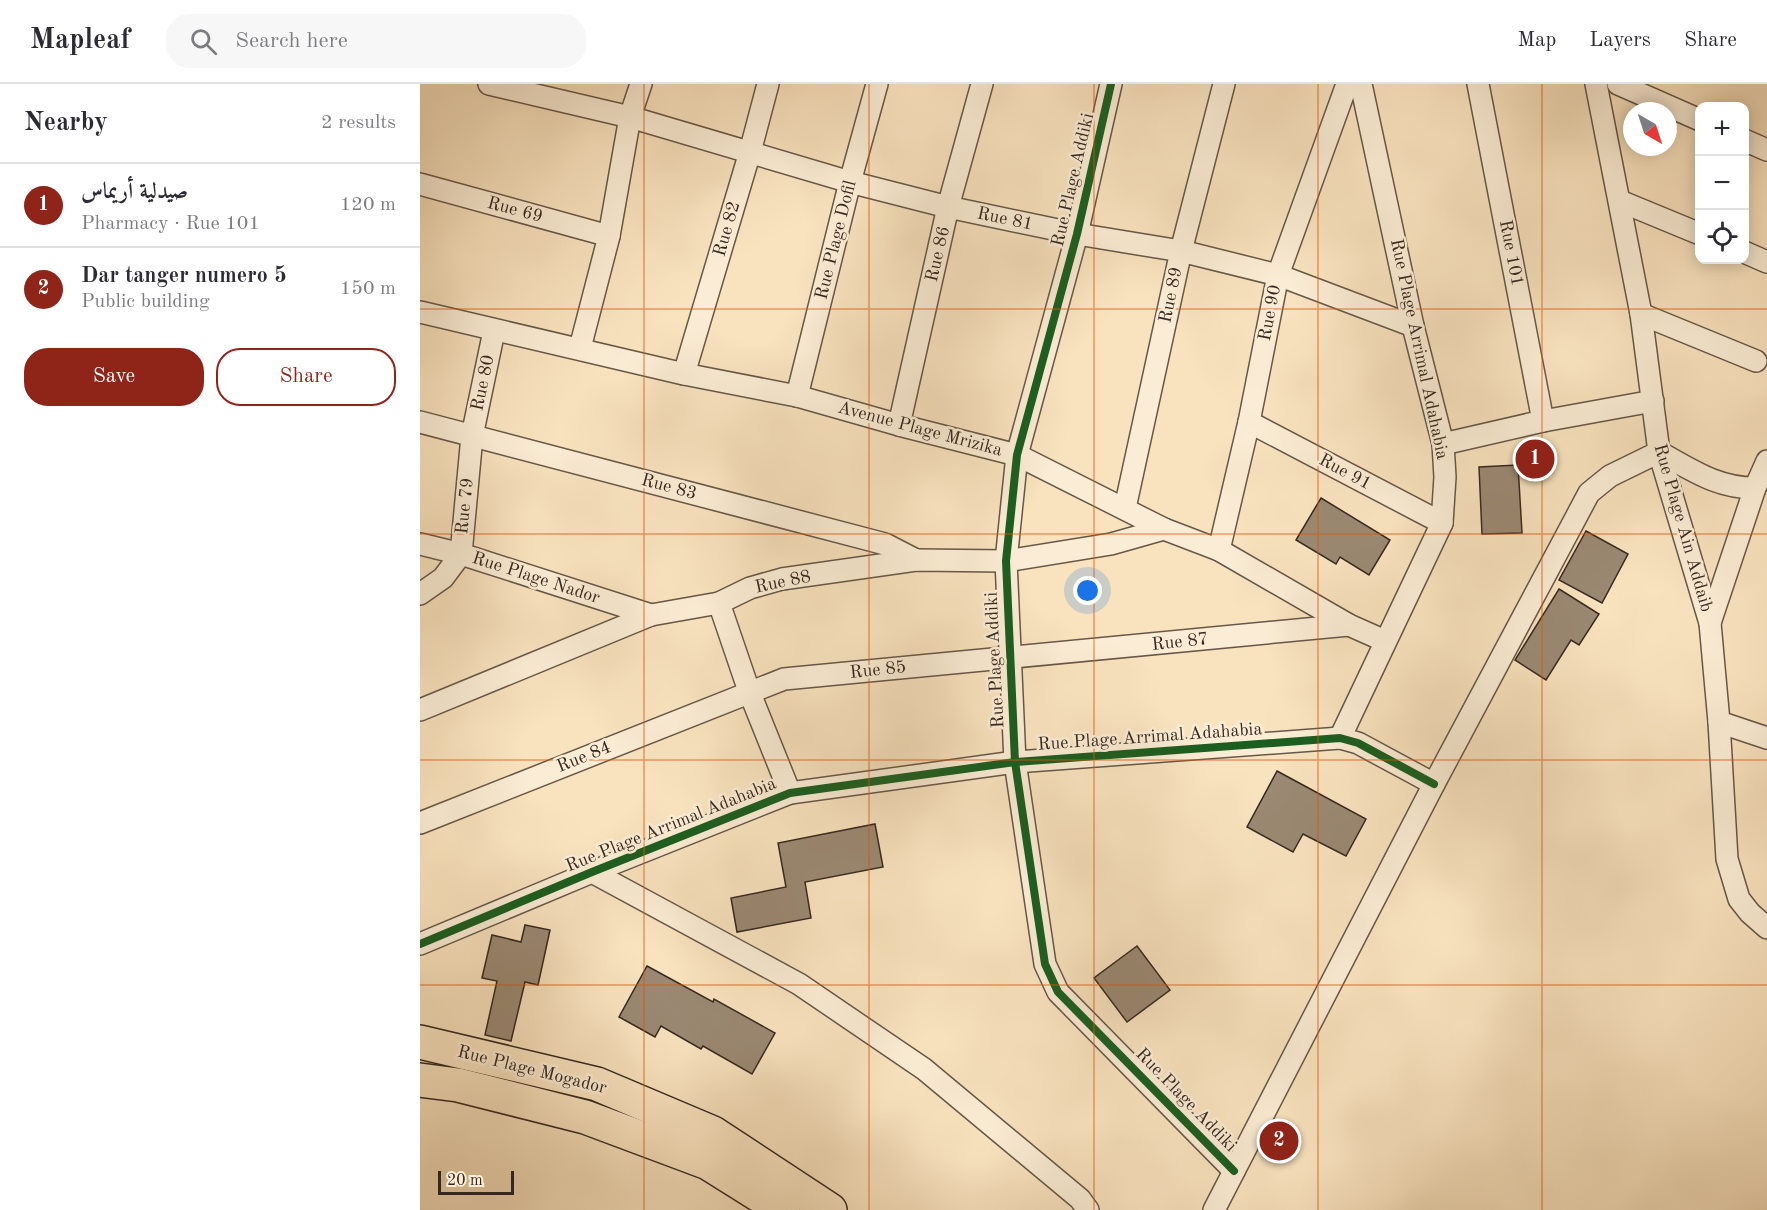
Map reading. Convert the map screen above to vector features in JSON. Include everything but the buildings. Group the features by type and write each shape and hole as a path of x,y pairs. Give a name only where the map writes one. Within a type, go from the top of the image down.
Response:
{"highway":[{"name":"Rue Plage Mogador","path":"420,1042 597,1084 713,1133 830,1210"},
{"name":"Rue Plage Mogador","path":"420,1080 458,1085 585,1117 708,1163 783,1210"}],"street":[{"name":"Rue 81","path":"489,84 630,117 850,182 948,207 1077,234 1181,251 1278,275 1413,326"},
{"path":"579,348 609,236 630,117 641,84"},
{"name":"Rue 82","path":"684,374 768,84"},
{"name":"Rue Plage Dofil","path":"797,396 850,182 877,84"},
{"name":"Rue 86","path":"899,425 948,207 982,84"},
{"name":"Rue Plage Addiki","path":"1111,84 1077,234 1017,455 1006,561 1015,762 1045,964 1058,992 1234,1171"},
{"name":"Rue 89","path":"1125,508 1181,251 1224,84"},
{"name":"Rue 90","path":"1219,550 1249,422 1278,275 1347,84"},
{"name":"Rue Plage Arrimal Adahabia","path":"1340,738 1442,523 1445,477 1443,444 1413,326 1361,84"},
{"name":"Rue 101","path":"1478,84 1543,421"},
{"name":"Rue Plage Ain Addaib","path":"1596,84 1641,314 1659,452 1710,623 1727,859 1739,899 1765,920"},
{"path":"1618,84 1695,118"},
{"path":"1749,142 1767,150"},
{"name":"Rue 69","path":"420,184 609,236"},
{"path":"1620,201 1695,232"},
{"path":"1749,254 1767,262"},
{"name":"Avenue Plage Mrizika","path":"420,312 684,374 797,396 1017,455 1164,529 1219,550 1349,625 1385,641"},
{"path":"1641,314 1756,361"},
{"name":"Rue 80","path":"472,436 494,330"},
{"path":"1443,444 1543,421 1653,401"},
{"name":"Rue 83","path":"420,422 885,544 916,560"},
{"name":"Rue 91","path":"1249,422 1442,523"},
{"name":"Rue 79","path":"420,594 443,578 461,554 472,436"},
{"path":"1214,1210 1434,784 1589,493 1610,476 1659,452 1721,484 1739,488 1755,488"},
{"path":"1710,623 1755,488 1767,461"},
{"name":"Rue 88","path":"420,710 651,615 719,603 750,588 782,579 916,560 1006,561 1112,544 1164,529"},
{"name":"Rue Plage Nador","path":"420,544 461,554 651,615"},
{"path":"719,603 749,691 790,794"},
{"name":"Rue 87","path":"1010,659 1349,625"},
{"name":"Rue 85","path":"749,691 784,679 1010,659"},
{"name":"Rue 84","path":"420,823 749,691"},
{"path":"1719,723 1767,738"},
{"name":"Rue Plage Arrimal Adahabia","path":"420,944 592,872 790,794 1015,762 1340,738 1359,743 1434,784"},
{"path":"592,872 799,984 924,1069 1080,1199 1088,1210"}],"cycle path":[{"path":"1111,84 1077,234 1017,455 1006,561 1015,762 1045,964 1058,992 1234,1171"},
{"path":"420,944 790,793 1015,762 1340,738 1358,743 1434,784"}],"place":[{"name":"صيدلية أريماس","path":"1535,459"},
{"name":"Dar tanger numero 5","path":"1279,1141"}]}
